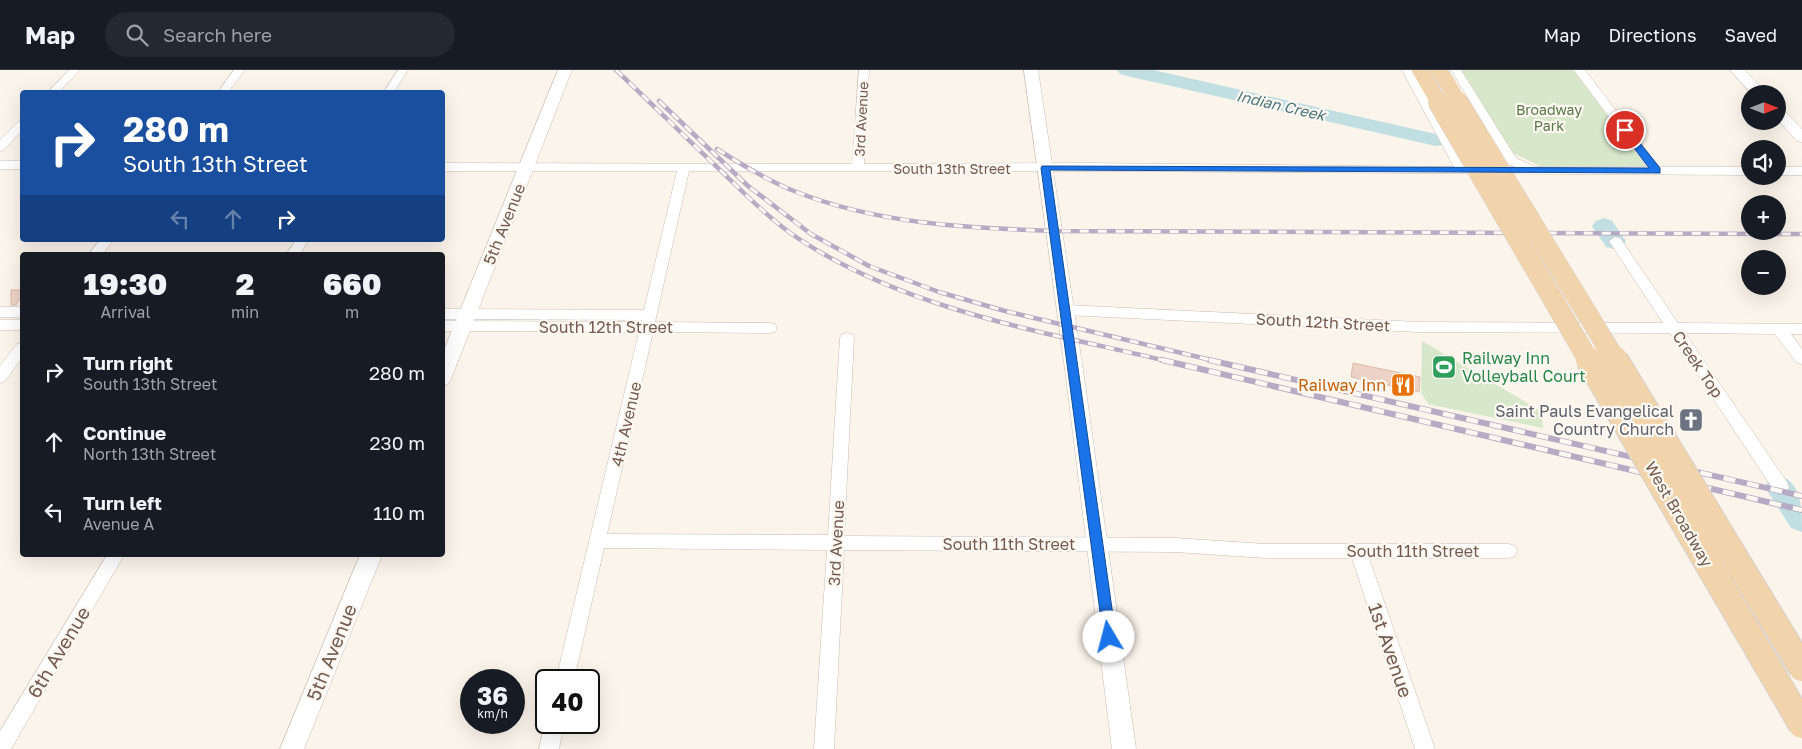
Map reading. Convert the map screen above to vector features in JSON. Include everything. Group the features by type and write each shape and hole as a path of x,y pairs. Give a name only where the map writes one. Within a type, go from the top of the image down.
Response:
{"main road":[{"name":"West Broadway","path":"1420,70 1448,102 1802,668"},
{"name":"West Broadway","path":"1439,70 1448,102 1802,725"}],"street":[{"path":"55,90 75,70"},
{"path":"225,90 240,70"},
{"path":"390,90 403,70"},
{"name":"5th Avenue","path":"445,371 565,70"},
{"name":"3rd Avenue","path":"858,168 864,70"},
{"path":"1031,70 1066,310 1124,749"},
{"path":"1407,70 1462,170"},
{"path":"1456,70 1512,161 1554,180"},
{"path":"1579,70 1656,170"},
{"path":"1737,70 1751,85"},
{"path":"1786,121 1802,138"},
{"path":"0,148 20,126"},
{"path":"0,165 20,165"},
{"name":"South 13th Street","path":"445,166 1741,171"},
{"name":"4th Avenue","path":"569,669 684,167"},
{"path":"1786,171 1802,171"},
{"name":"Creek Top","path":"1615,241 1781,486"},
{"path":"97,252 105,242"},
{"name":"South 12th Street","path":"1066,310 1418,327 1802,329"},
{"path":"0,312 20,312"},
{"path":"445,315 466,320"},
{"name":"South 12th Street","path":"445,325 466,320 650,321 770,328"},
{"path":"0,325 20,325"},
{"path":"1779,329 1802,358"},
{"name":"3rd Avenue","path":"824,749 847,338"},
{"path":"0,377 20,351"},
{"name":"South 11th Street","path":"599,542 1096,544 1184,546 1266,552 1509,551"},
{"name":"1st Avenue","path":"1358,552 1424,749"},
{"name":"6th Avenue","path":"0,749 115,557"},
{"name":"5th Avenue","path":"292,749 370,557"},
{"path":"549,749 552,734"}],"green space":[{"name":"Broadway Park","path":"1460,70 1573,70 1646,166 1540,166 1513,153"},
{"name":"Railway Inn Volleyball Court","path":"1422,341 1541,411 1543,428 1428,404 1421,393"}],"building":[{"path":"11,290 20,290 20,300 16,305 11,305"},
{"name":"Railway Inn","path":"1353,363 1420,377 1419,392 1351,377"}],"waterway":[{"name":"Indian Creek","path":"1127,70 1436,140"},
{"name":"Indian Creek","path":"1604,226 1614,241"},
{"name":"Indian Creek","path":"1780,487 1802,519"}],"railway":[{"path":"616,70 767,214 799,239 841,263 885,284 977,316 1167,361"},
{"path":"659,101 748,186 811,234 869,266 939,292 1005,311 1215,361"},
{"path":"717,149 774,182 825,202 889,217 955,226 1054,231 1802,234"},
{"path":"1162,360 1802,510"},
{"path":"1209,360 1802,496"}],"place":[{"name":"Railway Inn Volleyball Court","path":"1444,367"},
{"name":"Railway Inn","path":"1403,385"},
{"name":"Saint Pauls Evangelical Country Church","path":"1691,420"}],"route":[{"path":"1109,637 1046,168 1656,170 1625,130"}]}
